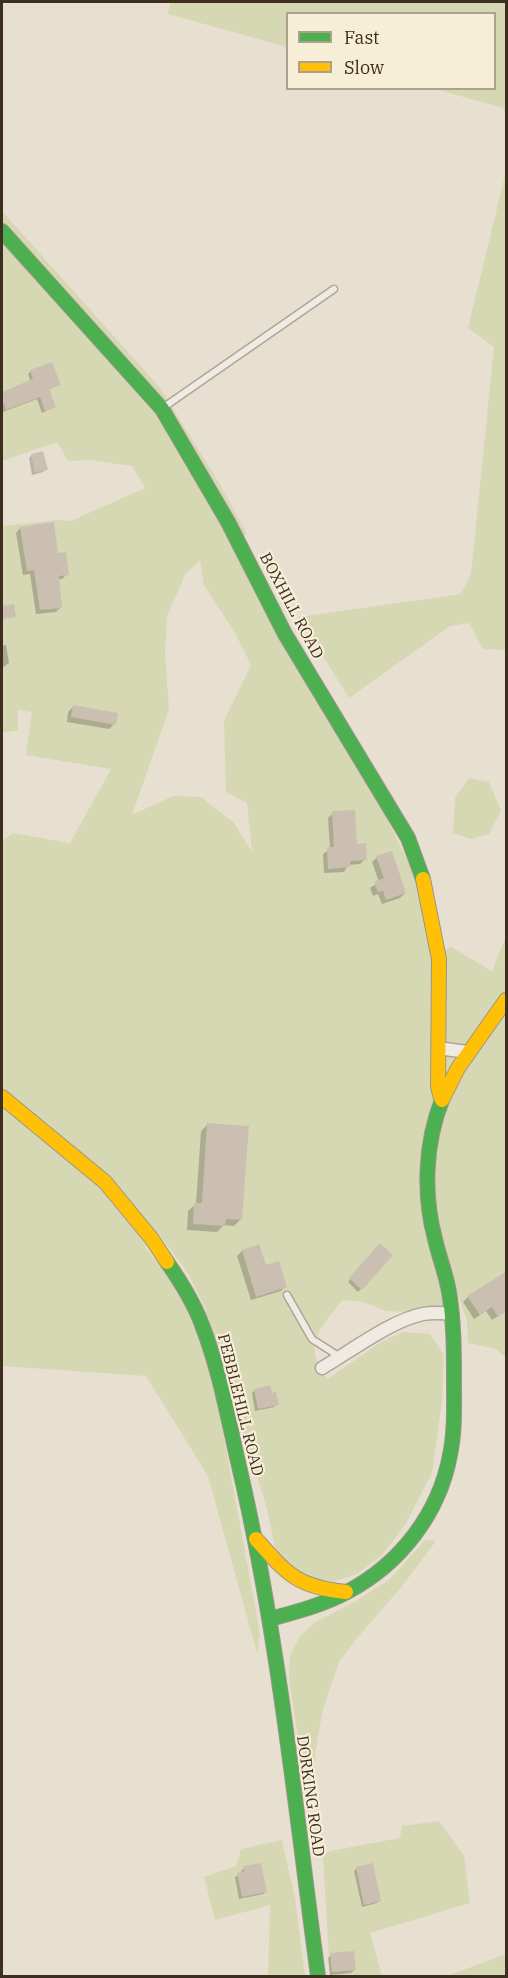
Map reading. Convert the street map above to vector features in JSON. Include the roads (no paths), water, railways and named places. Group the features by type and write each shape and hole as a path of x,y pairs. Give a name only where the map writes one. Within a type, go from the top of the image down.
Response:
{"main road":[{"name":"BOXHILL ROAD","path":"2,231 162,409 228,522 285,634 408,838 426,886 439,959 438,1087 441,1098"},
{"path":"270,1619 347,1592 379,1572 404,1549 424,1522 439,1495 448,1465 453,1436 452,1314 429,1206 430,1145 441,1098 456,1068 507,1000"},
{"name":"PEBBLEHILL ROAD","path":"2,1097 105,1182 152,1239 184,1287 202,1323 217,1370 256,1539 270,1619"},
{"path":"256,1539 297,1581 321,1589 347,1592"},
{"name":"DORKING ROAD","path":"270,1619 318,1977"}],"street":[{"path":"438,1048 467,1052"},
{"path":"322,1368 390,1327 423,1314 441,1312 452,1314"}],"lane":[{"path":"162,409 334,290"},
{"path":"287,1295 312,1339 340,1357"}]}
